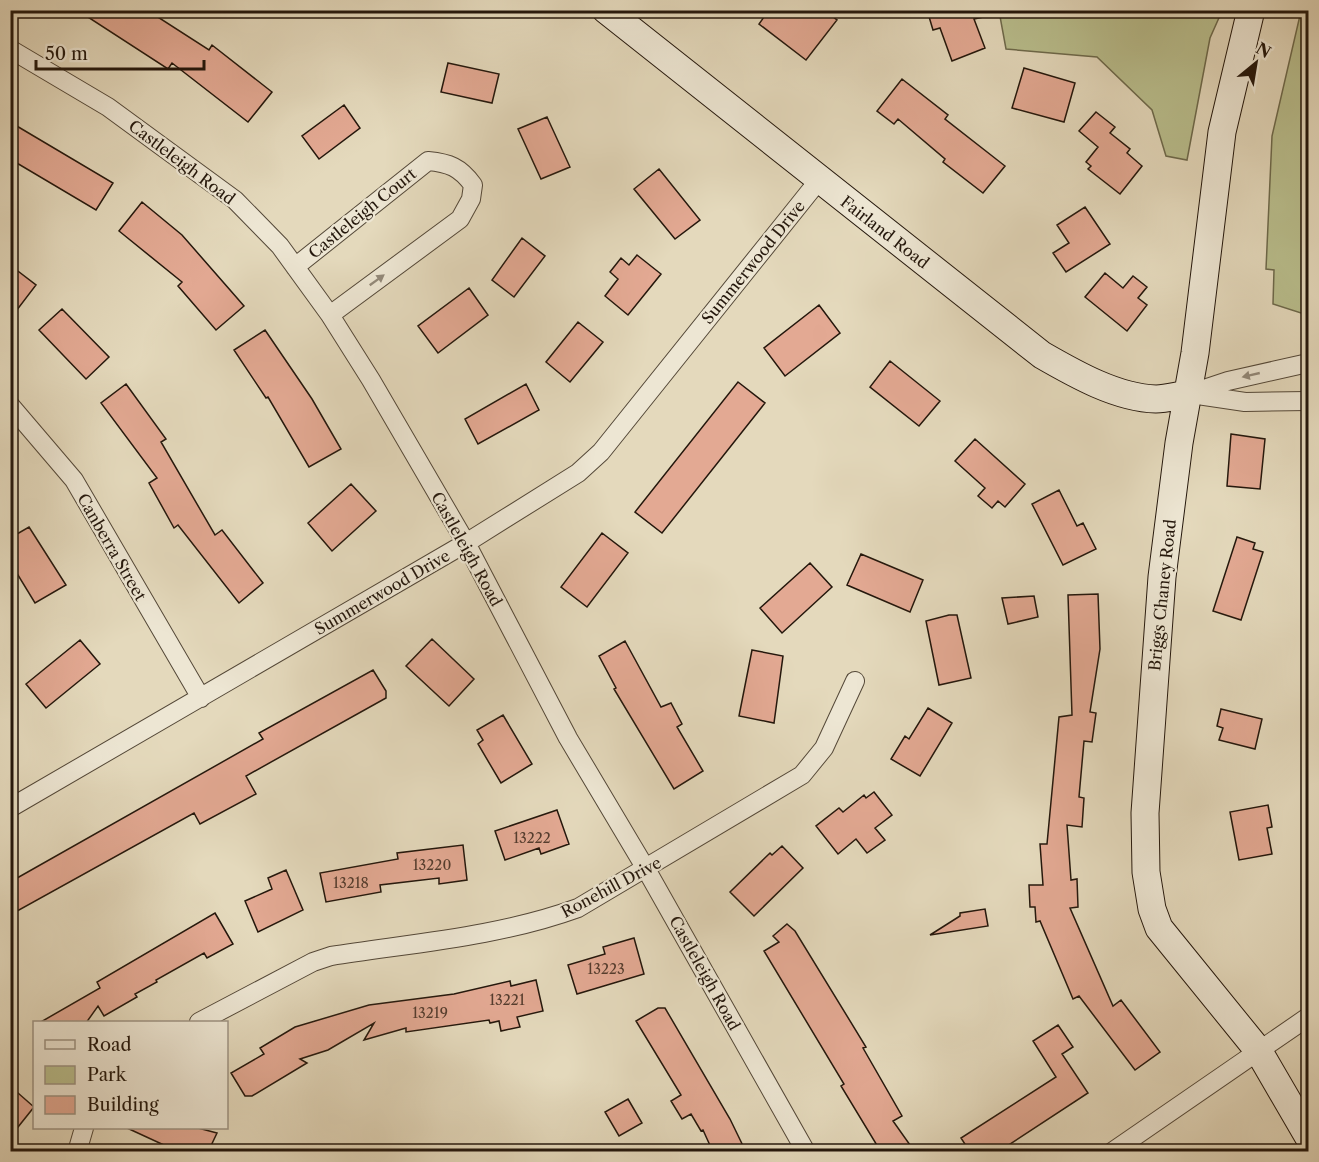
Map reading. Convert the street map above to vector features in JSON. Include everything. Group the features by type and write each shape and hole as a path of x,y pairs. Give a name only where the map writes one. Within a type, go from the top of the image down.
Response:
{"main road":[{"name":"Fairland Road","path":"606,10 819,180 1048,358 1085,378 1126,394 1157,399 1189,394"},
{"name":"Briggs Chaney Road","path":"1251,10 1222,132 1189,394 1179,443 1162,577 1144,813 1146,872 1152,909 1159,928 1258,1050 1308,1136"}],"street":[{"name":"Castleleigh Road","path":"10,49 108,107 235,200 280,246 296,267 371,380 466,543 568,738 646,869 806,1152"},
{"name":"Castleleigh Court","path":"296,267 428,161 451,164 466,175 473,185 471,199 460,219 330,315"},
{"name":"Summerwood Drive","path":"10,808 466,543 578,473 601,452 819,180"},
{"path":"1189,394 1234,379 1308,363"},
{"path":"1189,394 1245,402 1308,401"},
{"name":"Canberra Street","path":"10,405 74,480 201,698"},
{"name":"Ronehill Drive","path":"203,1021 322,959 455,940 578,908 802,775 824,748 855,681"},
{"path":"1112,1152 1308,1017"},
{"path":"77,1152 84,1129"}],"green space":[{"path":"999,11 1222,11 1210,38 1187,160 1166,156 1152,110 1097,57 1006,49"},
{"path":"1301,11 1308,11 1308,310 1301,313 1273,304 1274,270 1266,269 1272,136"}],"building":[{"path":"77,10 147,10 209,50 212,45 272,92 248,122 172,63 168,69"},
{"path":"769,10 824,10 837,20 806,60 759,24"},
{"path":"927,10 983,10 984,17 974,19 985,48 952,61 940,28 933,30"},
{"path":"448,63 499,74 492,103 441,92"},
{"path":"1024,68 1075,83 1064,122 1012,108"},
{"path":"902,79 948,115 945,119 1005,166 983,193 943,162 945,159 898,119 894,124 877,111"},
{"path":"344,105 360,128 319,159 302,136"},
{"path":"1096,112 1115,127 1110,133 1130,149 1127,153 1142,166 1120,194 1088,169 1091,166 1086,162 1098,147 1079,131"},
{"path":"547,117 570,167 541,179 518,129"},
{"path":"10,122 113,183 96,210 10,159"},
{"path":"659,169 700,220 675,239 634,189"},
{"path":"142,202 182,235 244,306 216,330 178,286 182,282 119,231"},
{"path":"1085,207 1110,244 1066,272 1053,253 1069,243 1057,225"},
{"path":"522,238 545,256 514,297 492,280"},
{"path":"637,255 661,274 628,315 605,296 618,279 610,272 621,258 629,265"},
{"path":"10,265 36,285 10,319"},
{"path":"1105,273 1123,288 1133,276 1147,287 1138,298 1147,305 1127,331 1085,297"},
{"path":"469,288 488,315 438,353 418,326"},
{"path":"819,305 840,333 785,376 764,348"},
{"path":"62,309 109,357 86,379 39,330"},
{"path":"578,322 603,342 570,382 546,362"},
{"path":"265,330 312,399 341,449 309,467 268,397 266,398 234,350"},
{"path":"890,361 940,401 919,426 870,387"},
{"path":"738,382 765,403 662,533 635,512"},
{"path":"126,384 166,439 161,442 215,535 222,530 263,583 239,603 178,525 174,528 149,483 157,478 101,403"},
{"path":"526,384 539,410 478,444 465,419"},
{"path":"1231,434 1265,439 1260,489 1227,486"},
{"path":"975,439 1025,484 1005,507 998,501 992,508 978,496 985,488 955,461"},
{"path":"351,484 376,511 332,551 308,523"},
{"path":"1059,490 1077,526 1083,523 1096,549 1063,565 1032,504"},
{"path":"29,527 66,585 35,603 10,562 10,538"},
{"path":"602,533 628,553 587,607 561,587"},
{"path":"1237,537 1255,543 1253,549 1263,552 1241,620 1213,611"},
{"path":"861,554 923,580 910,612 847,585"},
{"path":"810,563 832,587 782,633 760,608"},
{"path":"1098,594 1100,649 1090,712 1096,713 1092,742 1084,741 1079,797 1084,798 1082,827 1067,825 1071,880 1077,879 1078,907 1070,908 1113,1006 1121,1000 1160,1052 1135,1070 1079,996 1073,999 1040,921 1036,922 1035,907 1030,907 1029,885 1043,885 1040,844 1047,844 1059,717 1072,715 1068,595"},
{"path":"1034,596 1038,617 1008,624 1002,598"},
{"path":"957,615 971,678 939,685 926,621"},
{"path":"432,639 474,679 449,706 406,666"},
{"path":"80,640 100,664 46,708 26,684"},
{"path":"625,641 661,707 671,703 682,724 677,727 703,771 674,789 614,689 616,688 599,656"},
{"path":"752,650 783,656 774,723 739,716"},
{"path":"373,670 386,691 386,698 246,776 256,794 200,824 194,813 10,915 10,882 263,739 259,733"},
{"path":"928,708 952,723 920,776 891,759 905,736 909,739"},
{"path":"1221,709 1262,719 1255,749 1219,740 1223,728 1217,726"},
{"path":"503,715 532,764 501,783 478,744 483,740 477,730"},
{"path":"874,792 892,815 875,828 885,840 867,853 856,839 838,854 816,826 839,808 843,812 864,795 866,798"},
{"path":"1268,805 1272,827 1267,828 1272,854 1239,860 1230,812"},
{"path":"557,810 569,844 541,854 539,848 505,860 495,831"},
{"path":"463,845 467,880 439,884 439,878 380,885 381,892 326,902 320,873 398,859 397,853"},
{"path":"782,846 803,868 754,916 730,892 770,853 772,855"},
{"path":"286,870 303,910 258,932 245,901 272,889 268,878"},
{"path":"985,909 988,926 930,935 960,916 960,913"},
{"path":"215,913 233,944 207,958 204,953 156,980 157,982 135,994 137,997 104,1016 98,1006 87,1021 42,1021 100,988 97,982"},
{"path":"787,924 795,931 866,1047 863,1048 902,1116 893,1121 915,1152 881,1152 841,1086 844,1084 764,951 779,942 773,936"},
{"path":"634,938 644,974 577,994 568,965 605,954 603,947"},
{"path":"536,980 543,1011 517,1017 520,1027 501,1031 499,1021 490,1023 489,1020 406,1032 406,1028 364,1040 374,1023 328,1050 300,1059 307,1063 252,1096 245,1096 231,1073 264,1054 260,1048 295,1027 369,1005 454,994 510,981 511,986"},
{"path":"658,1008 665,1008 730,1119 746,1152 713,1152 703,1130 701,1131 691,1114 682,1119 671,1101 681,1095 636,1021"},
{"path":"1058,1025 1073,1047 1062,1054 1088,1093 998,1152 970,1152 961,1138 1056,1077 1033,1041"},
{"path":"10,1086 33,1108 10,1137"},
{"path":"628,1099 642,1123 619,1136 605,1112"},
{"path":"129,1129 202,1129 217,1133 208,1152 179,1152"}]}
